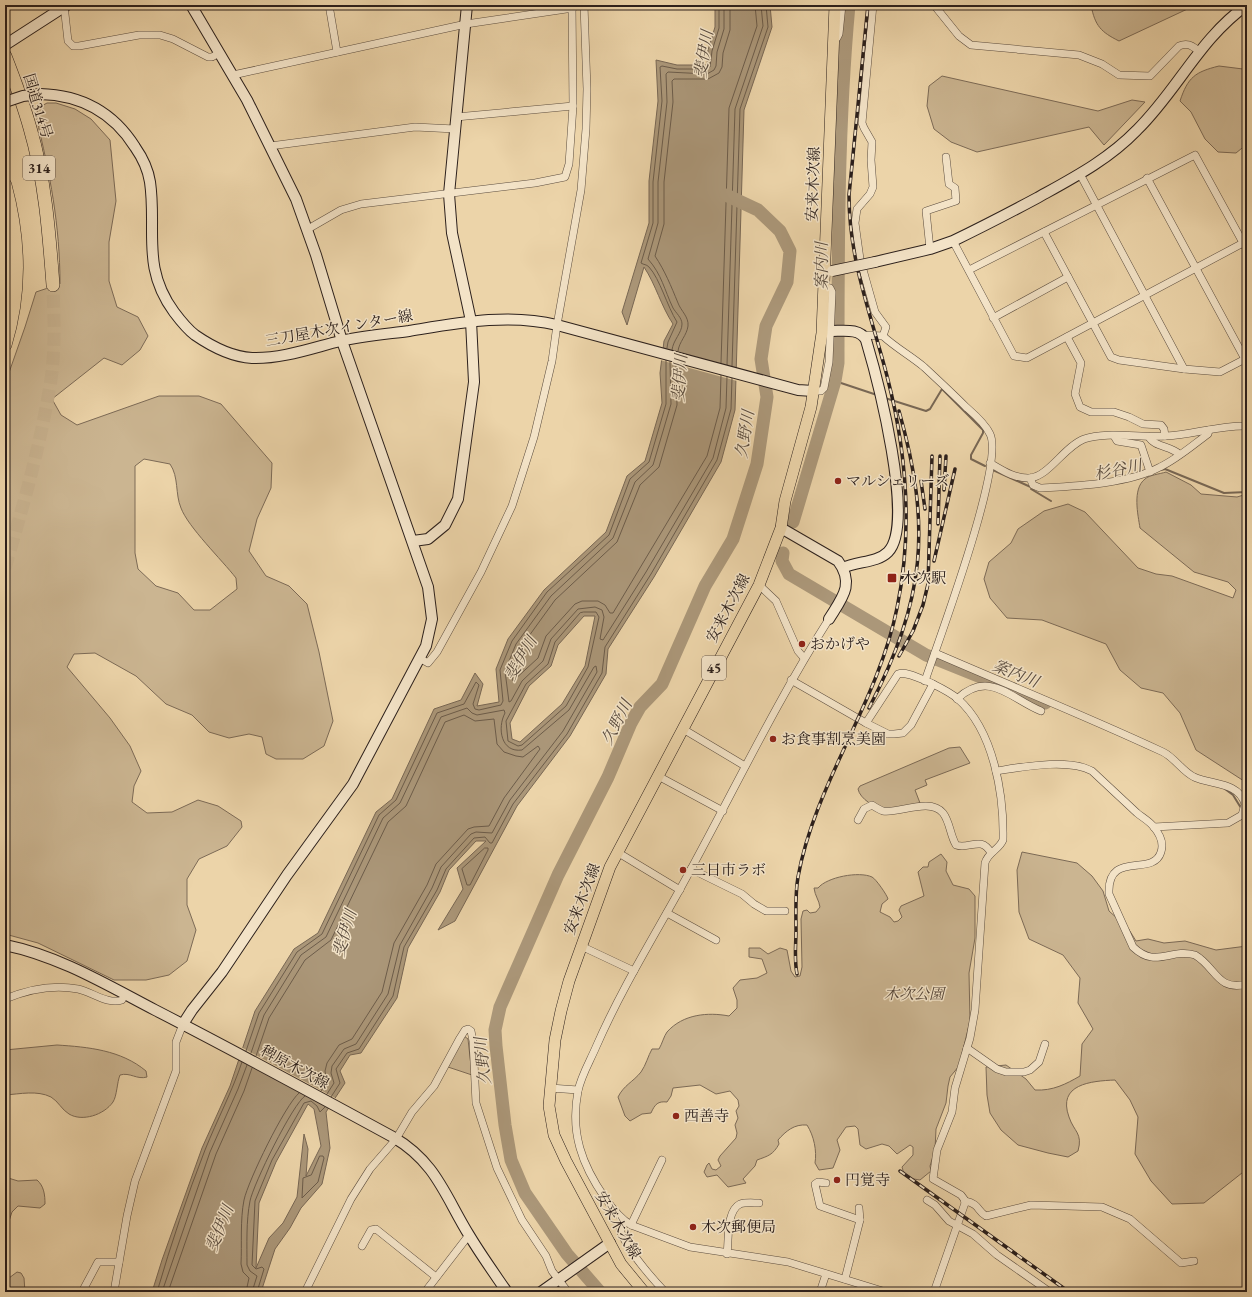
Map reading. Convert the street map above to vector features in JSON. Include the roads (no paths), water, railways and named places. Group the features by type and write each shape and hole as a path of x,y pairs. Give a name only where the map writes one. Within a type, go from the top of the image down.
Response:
{"highway":[{"name":"国道314号","path":"5,56 31,129 48,219 53,284"},
{"path":"5,185 15,236 17,266 14,302 5,345"},
{"path":"5,211 11,264 5,316"}],"main road":[{"name":"安来木次線","path":"644,1292 621,1264 554,1135 550,1120 550,1088 560,1011 600,891 617,852 759,585 781,528 785,501 814,391 821,345 825,288 829,272 826,210 835,5"}],"street":[{"path":"114,1292 136,1180 176,1071 176,1042 183,1024 192,1010 222,972 287,875 352,784 421,659 431,632 432,609 428,587 342,341 308,229 296,199 270,146 233,75 192,5"},
{"path":"330,5 337,52"},
{"path":"413,541 428,538 445,525 458,499 474,382 471,321 452,233 449,194 467,5"},
{"path":"421,659 428,663 437,652 481,572 512,506 534,437 561,326 581,190 587,96 584,5"},
{"path":"834,43 839,34 842,5"},
{"path":"873,5 862,123 872,142 872,188 870,194 857,209 855,223 860,259 873,305 877,315 886,326 883,336"},
{"path":"934,5 960,36 971,45 1079,55 1102,64 1119,75 1150,76 1179,46 1184,44 1191,45 1199,51"},
{"path":"829,272 930,249 953,241 1080,174 1107,157 1137,131 1165,98 1199,51 1218,29 1247,5"},
{"path":"5,45 65,6 68,41 73,46 152,34 174,39 208,57 212,57 219,53"},
{"path":"233,75 466,24 573,6 573,106 569,164 565,177 535,183 361,204 341,210 308,229"},
{"name":"三刀屋木次インター線","path":"5,102 23,96 40,94 56,95 74,99 97,108 104,112 119,126 131,140 143,159 150,180 152,203 151,242 158,284 168,303 194,334 229,353 251,358 273,357 342,341 471,321 528,319 561,326 798,390 814,391"},
{"path":"456,117 573,106"},
{"path":"270,146 416,127 455,129"},
{"path":"969,270 1147,178 1195,155 1247,250"},
{"path":"930,249 926,211 956,201 955,188 949,184 946,157"},
{"path":"1080,174 1184,369"},
{"path":"1044,232 1111,356 1119,360 1184,369 1220,372 1246,359 1147,178"},
{"path":"953,241 1014,356 1027,358 1243,243"},
{"path":"993,318 1068,276"},
{"path":"814,391 822,391 826,385 836,331 831,288 825,288"},
{"path":"836,331 883,336 888,342 923,367 987,430 992,441 990,463 981,509 962,576 925,681"},
{"path":"843,568 878,559 888,553 894,543 897,527 897,505 893,459 880,386 863,335"},
{"path":"1067,337 1080,363 1075,394 1080,407 1091,412 1119,413 1143,424 1160,425 1164,428 1165,436"},
{"path":"990,463 1016,476 1030,478 1040,473 1078,441 1092,436 1165,436 1232,426 1247,426"},
{"path":"1030,478 1031,483 1036,487 1054,487 1111,481 1150,472 1161,467 1208,434 1208,430"},
{"path":"1114,436 1116,441 1142,445 1150,472"},
{"path":"1149,436 1152,442 1179,454"},
{"path":"781,528 838,561 847,576 846,587 840,601 791,680 745,766 724,810 609,1018 578,1090 576,1129 578,1145 583,1161 592,1179 628,1224 690,1247 727,1254 788,1262 886,1292"},
{"path":"759,585 776,601 798,651 804,658"},
{"path":"935,653 992,682 1021,699 1028,705 1041,710"},
{"path":"866,723 898,674 906,674 925,681 957,698 972,716 984,735 996,771 1003,840 1000,846 991,853 985,863 975,1010 967,1048 955,1088 952,1112 937,1150 933,1177 935,1181 961,1195 965,1201 978,1207 986,1216 1031,1205 1102,1207 1130,1219 1181,1263 1194,1261"},
{"path":"791,680 888,734 903,733 912,725 933,684"},
{"path":"957,698 977,686 992,682 1081,714 1169,755 1194,776 1234,789 1242,796 1246,806 1242,815 1236,820 1228,823 1154,827"},
{"path":"683,729 745,766"},
{"path":"996,771 1036,765 1076,766 1092,771 1154,827 1162,842 1162,850 1159,856 1152,862 1123,867 1110,878 1108,884 1109,894 1133,947 1140,953 1158,958 1178,954 1195,955 1200,958 1220,981 1226,984 1239,986 1247,984"},
{"path":"658,776 724,810"},
{"path":"858,820 864,809 872,805 883,811 892,811 915,806 940,810 944,814 956,845 966,846 976,843 985,846 991,853"},
{"path":"617,852 680,890"},
{"path":"692,868 742,894 760,908 770,912 785,911"},
{"path":"667,913 716,940"},
{"name":"稗原木次線","path":"5,945 37,953 60,962 125,994 199,1032 395,1138 420,1155 430,1168 469,1235 507,1292"},
{"path":"581,946 634,971"},
{"path":"5,999 30,989 53,987 79,989 115,1001 122,1000 125,994"},
{"path":"308,1291 351,1199 370,1169 395,1138 412,1112 434,1086 465,1030 469,1029 473,1041 476,1103 497,1168 522,1220 568,1292"},
{"path":"967,1048 1002,1071 1024,1072 1030,1070 1039,1062 1045,1044"},
{"path":"550,1088 578,1090"},
{"path":"662,1160 628,1224 620,1230 626,1242 652,1279 665,1292"},
{"path":"826,1183 818,1182 815,1184 820,1206 860,1220"},
{"path":"927,1200 935,1205 946,1218 957,1226 973,1234 997,1255 1050,1292"},
{"path":"934,1292 965,1201"},
{"path":"727,1254 732,1213 739,1205 743,1203 759,1202"},
{"path":"845,1279 860,1220 859,1208"},
{"path":"362,1246 371,1230 376,1229 436,1277"},
{"path":"425,1292 469,1235"},
{"path":"541,1292 610,1244"},
{"path":"82,1292 98,1262 119,1262"},
{"path":"820,1292 826,1274"}],"water":[{"name":"斐伊川","path":"715,5 770,5 772,27 744,110 735,410 721,462 654,577 608,649 606,674 570,736 517,806 455,921 438,930 463,889 457,868 486,841 476,841 449,870 440,892 408,948 397,998 361,1053 350,1055 340,1071 345,1083 326,1112 330,1148 322,1184 301,1208 290,1228 275,1249 261,1292 152,1292 202,1148 230,1086 255,1011 294,949 318,933 376,812 392,799 434,709 461,700 475,673 483,684 477,706 499,702 496,669 508,639 544,590 606,532 627,476 645,461 662,403 660,373 664,341 673,324 644,267 627,325 622,312 649,223 649,181 658,101 656,60 677,65 707,65 708,50 715,27","holes":["584,616 595,616 585,666 562,704 520,742 512,739 510,723 529,686 551,666 558,645","308,1104 314,1109 321,1146 306,1176 308,1149 304,1134 297,1197 283,1223 269,1238 256,1268 259,1203 276,1162"]}],"waterway":[{"name":"案内川","path":"793,522 835,381 838,363 841,139 845,50 849,5"},
{"name":"久野川","path":"600,1292 567,1254 525,1193 511,1160 505,1125 495,1030 500,1007 558,875 608,777 631,723 640,707 662,684 705,586 733,539 757,464 767,397 761,359 766,326 787,282 790,251 780,231 758,210 726,195"},
{"name":"杉谷川","path":"835,381 877,395"},
{"name":"杉谷川","path":"885,398 926,411 930,409 942,389 983,430 983,433 971,455 971,459 985,466"},
{"name":"杉谷川","path":"1161,470 1165,469 1224,493 1247,492"},
{"name":"杉谷川","path":"993,470 1035,489"},
{"path":"1031,489 1051,501"},
{"name":"案内川","path":"783,553 782,561 789,574 926,655 1045,703"},
{"name":"案内川","path":"1225,789 1233,795 1241,808"}],"tunnel":[{"path":"5,568 35,458 49,391 54,351 53,285"}],"railway":[{"path":"797,974 795,957 796,890 806,842 818,809 876,677 888,643 897,608 905,550 906,492 899,434 887,376 862,287 850,219 849,195 868,5"},
{"path":"869,708 888,669 902,632 912,597 917,563 919,528 916,492 899,411"},
{"path":"899,656 913,631 923,605 928,584 932,456"},
{"path":"938,524 940,456"},
{"path":"944,490 946,456"},
{"path":"934,561 955,469"},
{"path":"921,481 925,509"},
{"path":"900,1171 1069,1292"}],"place":[{"name":"マルシェリーズ","path":"838,481"},
{"name":"木次駅","path":"892,578"},
{"name":"おかげや","path":"802,644"},
{"name":"お食事割烹美園","path":"773,739"},
{"name":"三日市ラボ","path":"683,870"},
{"name":"西善寺","path":"676,1116"},
{"name":"円覚寺","path":"837,1180"},
{"name":"木次郵便局","path":"693,1227"}],"park label":[{"name":"木次公園","path":"914,994"}]}
